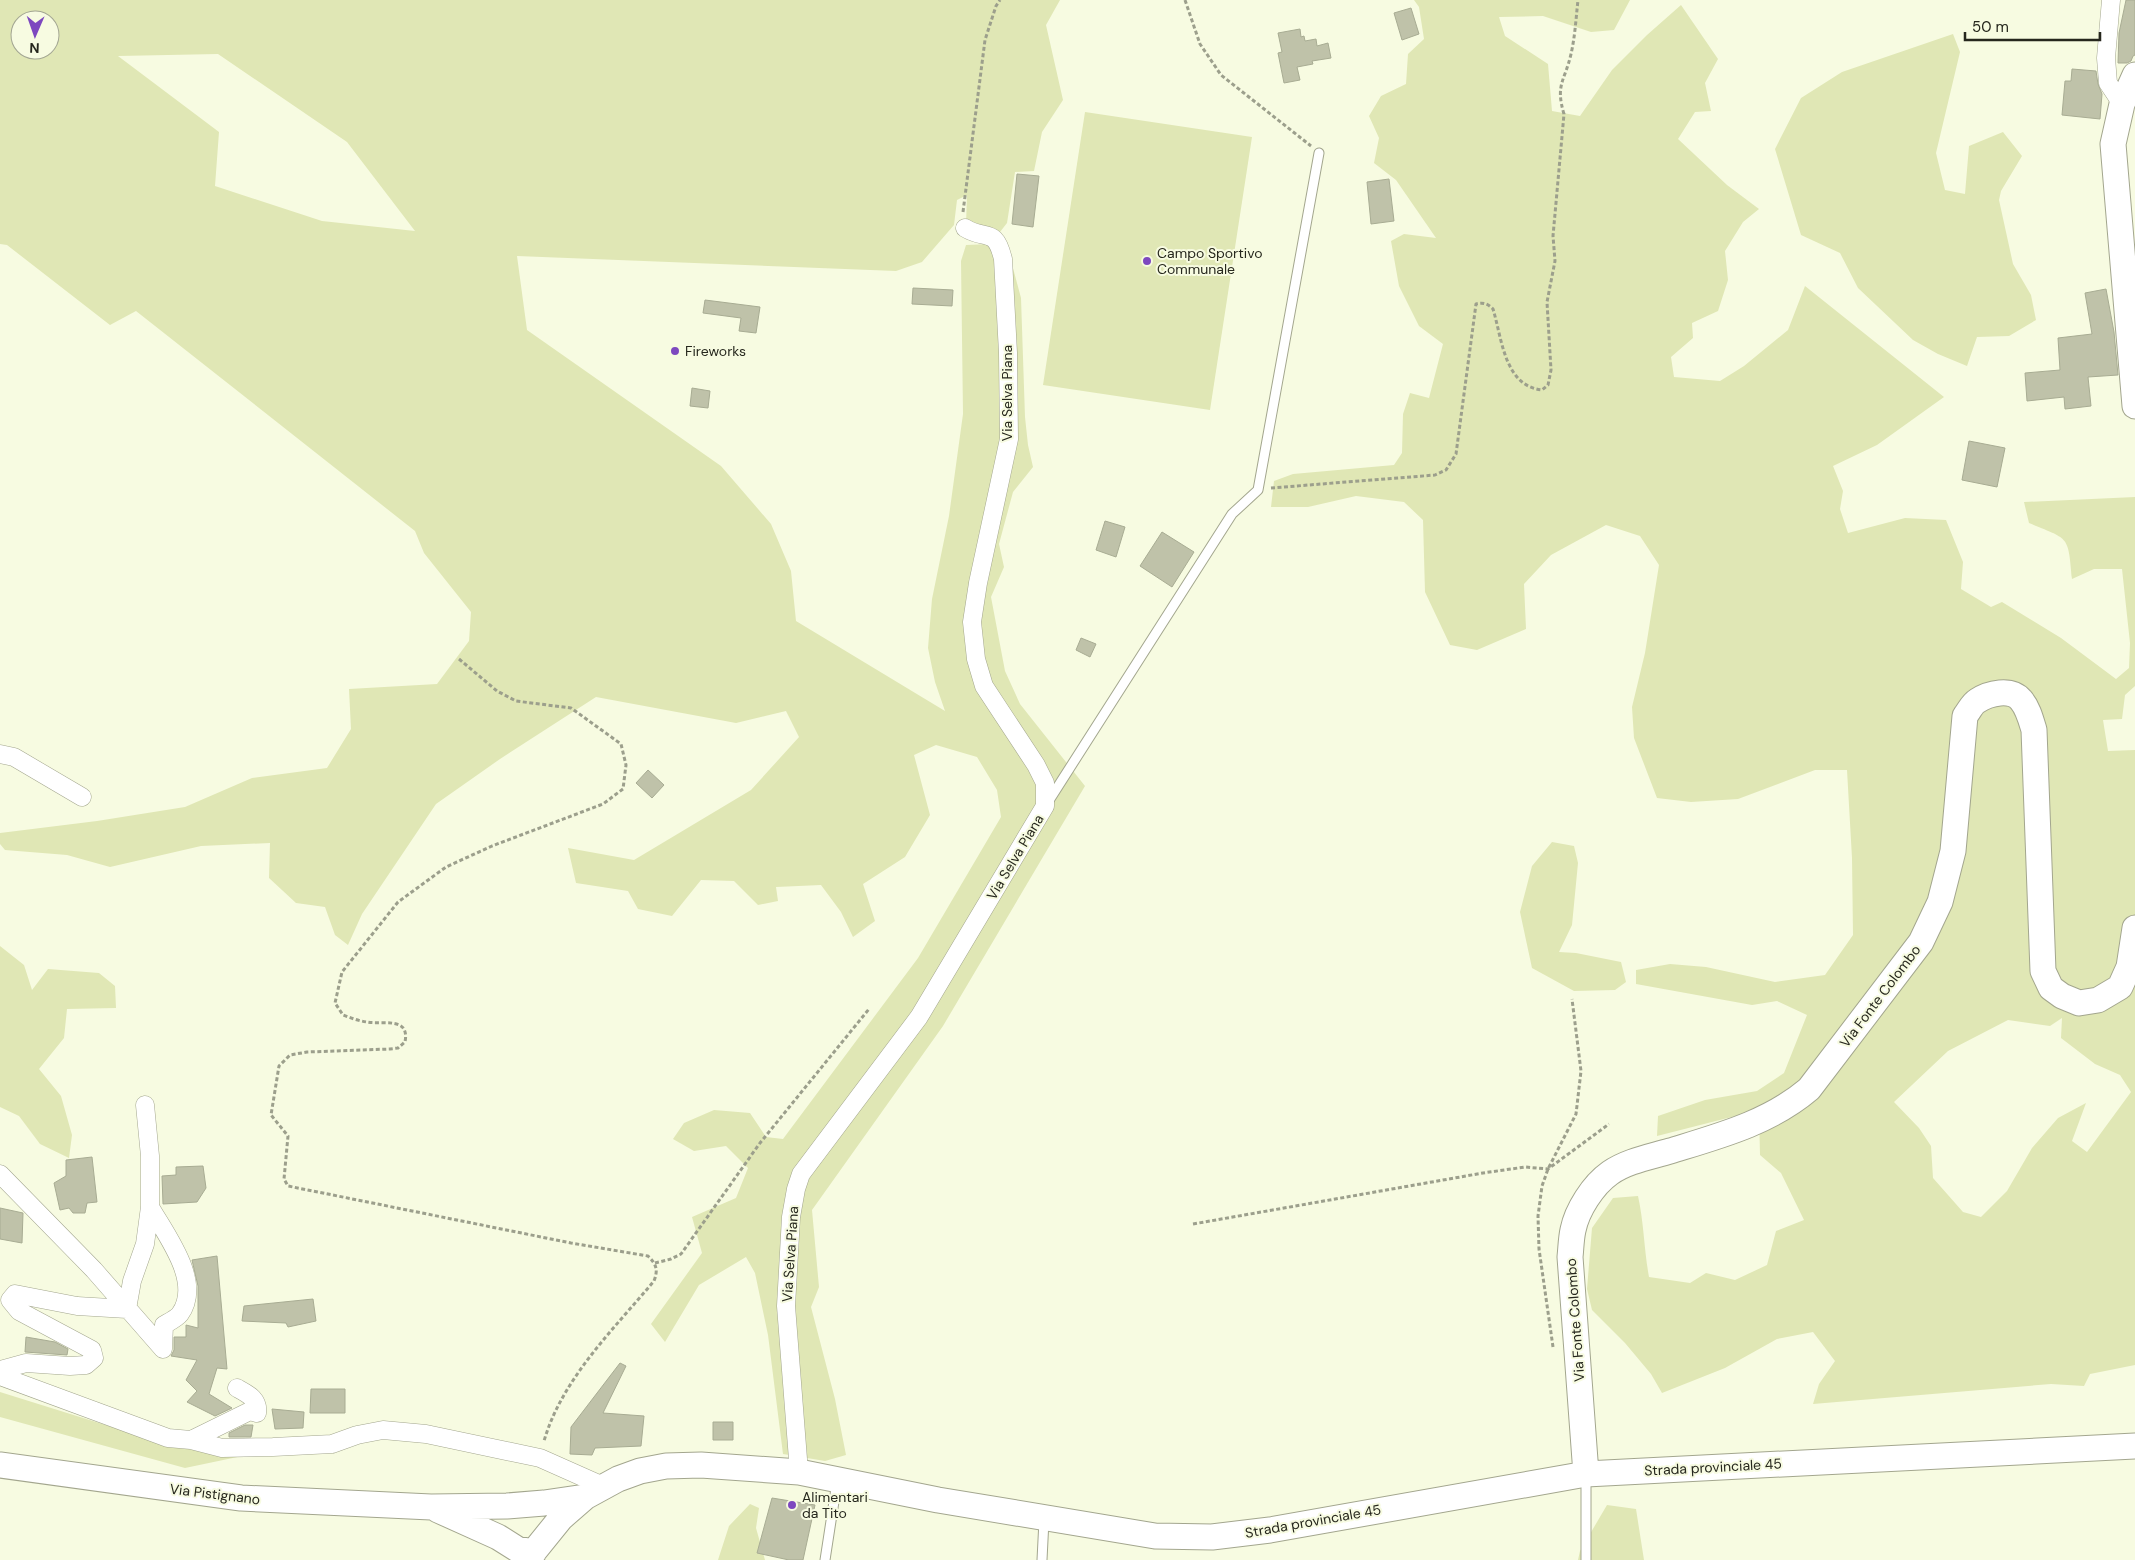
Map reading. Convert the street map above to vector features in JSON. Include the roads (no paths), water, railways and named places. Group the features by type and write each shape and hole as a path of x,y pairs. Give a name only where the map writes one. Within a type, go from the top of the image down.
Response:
{"street":[{"path":"2111,0 2106,58 2108,83 2122,104"},
{"path":"2135,75 2122,104 2113,144 2135,406"},
{"name":"Via Selva Piana","path":"799,1472 786,1306 791,1217 801,1174 919,1017 1045,806 1045,783 1036,764 984,686 976,659 972,622 978,583 1009,439 1008,353 1003,259 999,245 989,235 966,229"},
{"name":"Via Fonte Colombo","path":"1586,1474 1570,1257 1573,1229 1582,1206 1608,1174 1624,1164 1724,1135 1760,1121 1792,1104 1809,1089 1921,942 1940,902 1953,852 1965,716 1976,702 1990,694 2007,693 2020,698 2028,710 2034,730 2043,971 2051,988 2062,996 2079,1003 2098,1000 2120,987 2128,967 2135,928"},
{"path":"0,754 14,757 82,797"},
{"path":"127,1309 132,1281 145,1244 150,1207 150,1156 145,1105"},
{"path":"0,1174 94,1270 163,1349 164,1325 180,1315 188,1293 183,1265 150,1207"},
{"path":"0,1370 26,1363 70,1366 86,1365 94,1358 92,1350 19,1310 10,1300 15,1294 77,1306 127,1309"},
{"path":"0,1376 168,1438 191,1440 222,1448 273,1448 332,1444 357,1435 383,1430 426,1434 540,1458 594,1492"},
{"path":"191,1440 250,1411 257,1413 258,1406 256,1400 236,1388"},
{"name":"Strada provinciale 45","path":"534,1551 561,1518 594,1492 640,1471 666,1466 701,1464 799,1472 938,1500 1155,1536 1212,1537 1270,1530 1586,1474 2135,1446"},
{"name":"Via Pistignano","path":"0,1466 241,1498 431,1507 506,1506 544,1503 594,1492"},
{"path":"431,1507 502,1549 534,1551 532,1524 506,1506"}],"lane":[{"path":"1045,806 1232,514 1258,490 1319,153"},
{"path":"1586,1474 1586,1560"},
{"path":"825,1560 837,1479"},
{"path":"1042,1560 1044,1518"}],"place":[{"name":"Campo Sportivo Communale","path":"1147,261"},
{"name":"Fireworks","path":"675,351"},
{"name":"Alimentari da Tito","path":"792,1505"}]}
